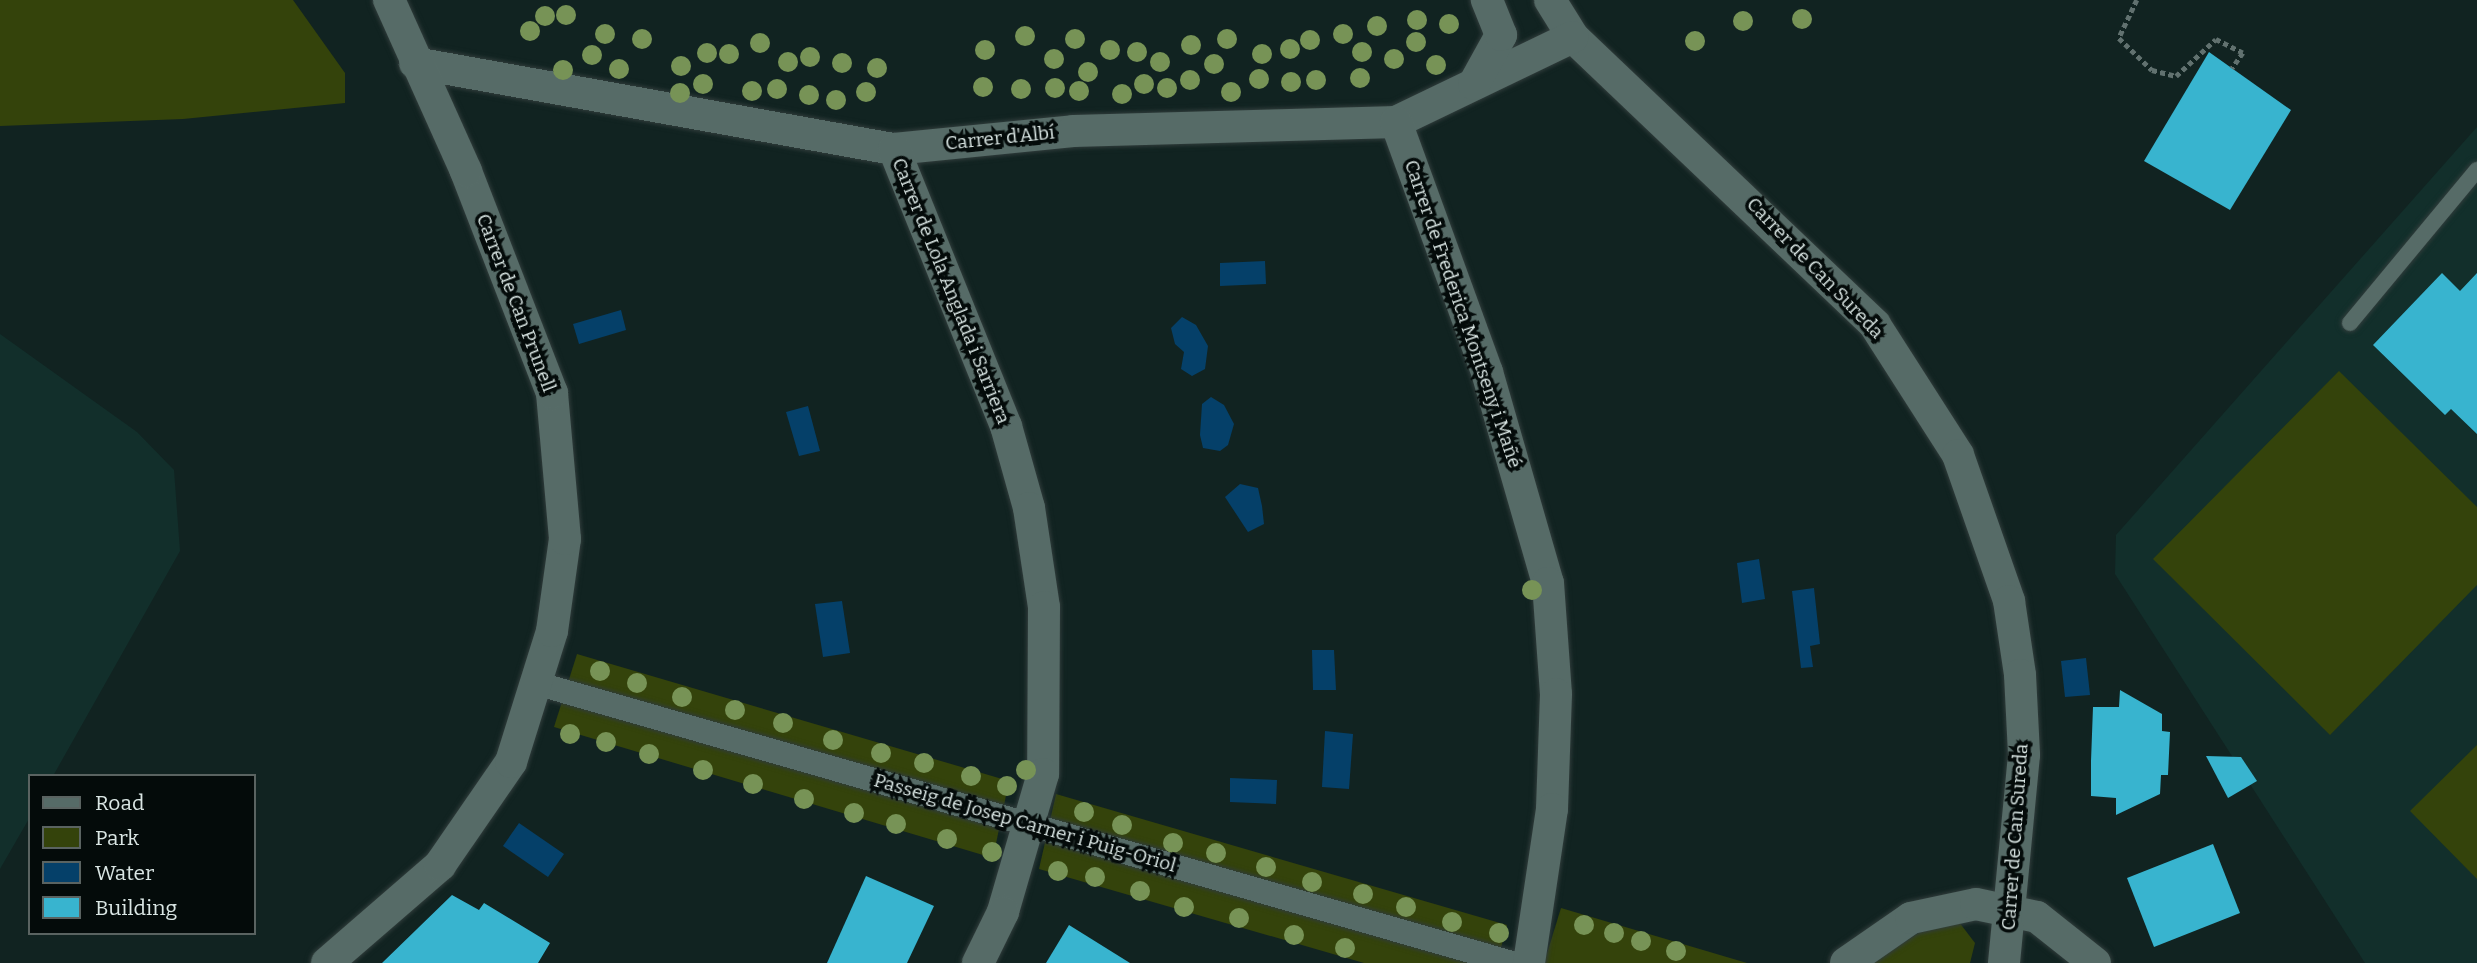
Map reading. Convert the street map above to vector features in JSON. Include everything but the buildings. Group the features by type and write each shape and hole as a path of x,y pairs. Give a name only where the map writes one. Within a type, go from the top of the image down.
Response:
{"street":[{"name":"Carrer de Can Prunell","path":"327,963 440,865 470,826 511,762 539,684 565,539 552,393 466,171 415,63 389,0"},
{"path":"1474,84 1501,35 1487,0"},
{"name":"Carrer de Can Sureda","path":"1549,0 1573,37 1875,325 1958,455 2009,601 2020,675 2024,755 2004,963"},
{"name":"Carrer d'Albí","path":"415,63 894,149 1073,131 1396,122 1573,37"},
{"name":"Carrer de Frederica Montseny i Mañé","path":"1396,122 1487,372 1548,583 1556,694 1552,809 1529,963"},
{"name":"Carrer de Lola Anglada i Sarriera","path":"894,149 984,365 1029,508 1044,607 1046,691 1043,774 1003,912 978,963"},
{"name":"Passeig de Josep Carner i Puig-Oriol","path":"539,684 1512,963"},
{"path":"1846,963 1888,930 1932,910 1976,904 2011,908 2054,927 2095,963"}],"lane":[{"path":"2350,323 2477,170"}],"path":[{"path":"2137,0 2119,38 2152,70 2176,76 2216,39 2243,52 2232,69"}],"shaded area":[{"path":"2477,127 2477,963 2365,963 2115,574 2116,535"},
{"path":"0,334 137,432 174,470 180,551 54,774 28,774 28,820 0,869"}],"green space":[{"path":"0,0 293,0 345,73 345,103 183,119 0,126"},
{"path":"2339,371 2477,507 2477,585 2330,735 2153,559"},
{"path":"577,654 1009,781 993,858 554,727"},
{"path":"2477,745 2477,879 2410,811"},
{"path":"1056,794 1507,925 1497,963 1364,963 1039,869"},
{"path":"1561,908 1747,963 1544,963"},
{"path":"1959,922 1975,943 1970,963 1872,963 1934,923"}],"water":[{"path":"1265,261 1266,284 1220,286 1220,263"},
{"path":"621,310 626,330 579,344 573,324"},
{"path":"1182,317 1196,325 1208,346 1205,369 1192,376 1181,369 1184,352 1175,344 1171,328"},
{"path":"1211,397 1224,405 1234,424 1228,445 1220,451 1203,448 1200,435 1202,404"},
{"path":"808,406 820,451 799,456 786,412"},
{"path":"1240,484 1258,488 1262,506 1264,524 1248,532 1225,497"},
{"path":"1759,559 1765,599 1742,603 1737,563"},
{"path":"1814,588 1820,644 1810,646 1813,667 1801,668 1792,591"},
{"path":"842,601 850,653 823,657 815,604"},
{"path":"1312,650 1334,650 1336,690 1313,690"},
{"path":"2086,658 2090,695 2065,697 2061,661"},
{"path":"1325,731 1353,734 1349,789 1322,787"},
{"path":"1230,778 1277,780 1276,804 1230,802"},
{"path":"519,823 564,854 548,877 503,846"}]}
